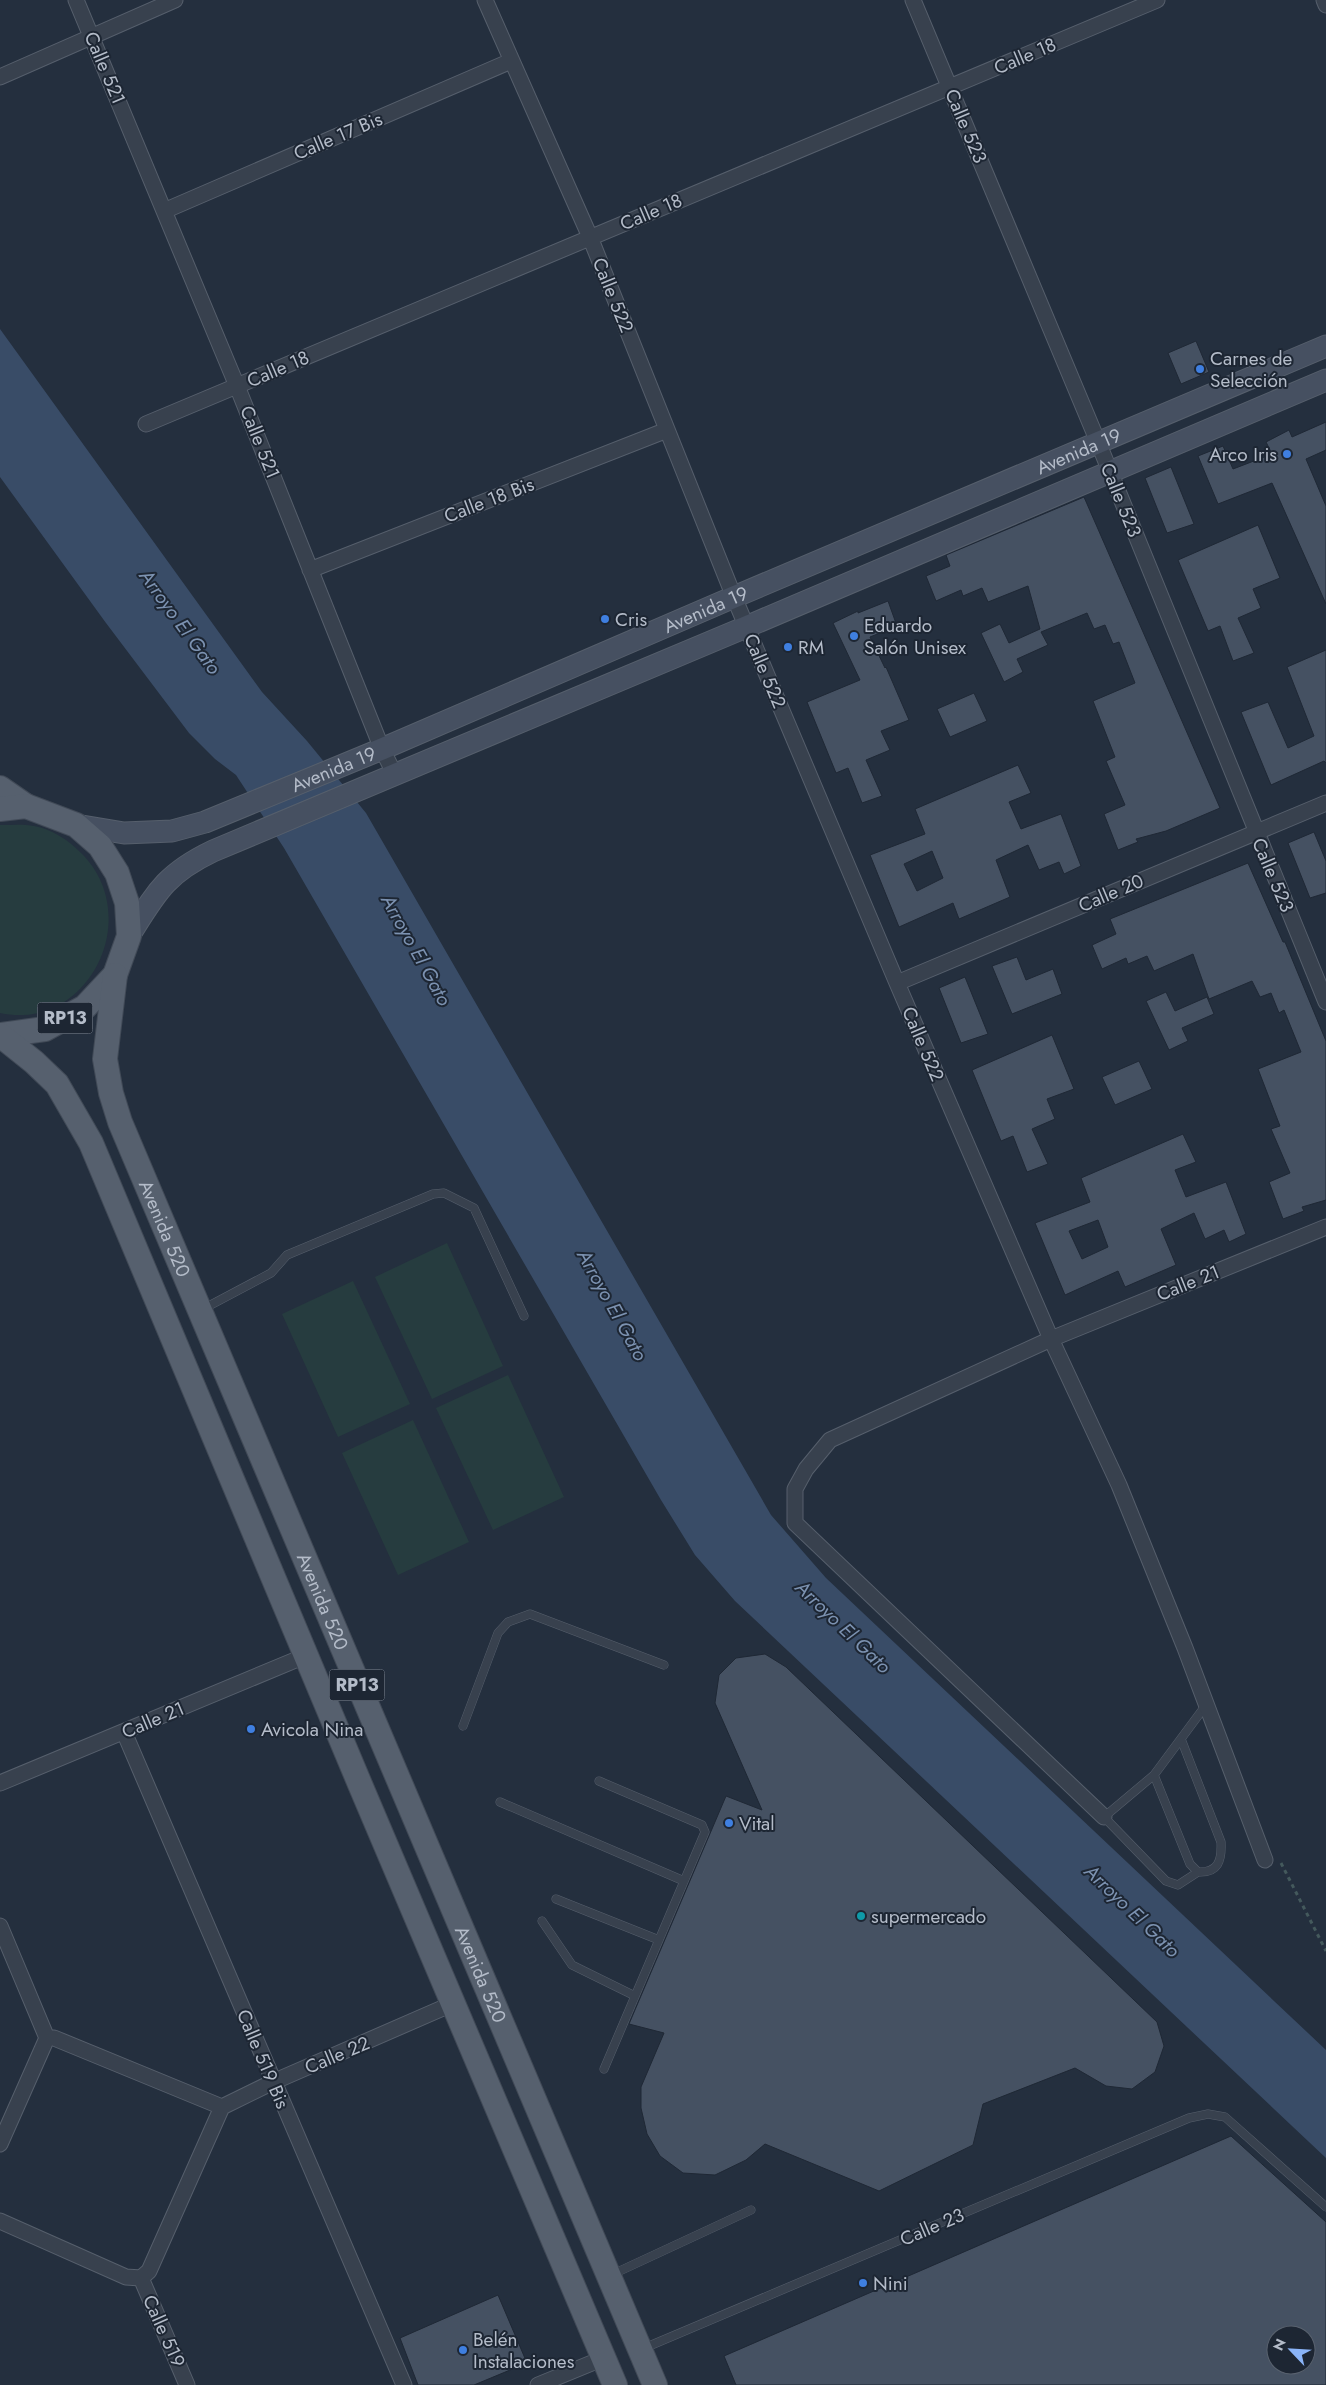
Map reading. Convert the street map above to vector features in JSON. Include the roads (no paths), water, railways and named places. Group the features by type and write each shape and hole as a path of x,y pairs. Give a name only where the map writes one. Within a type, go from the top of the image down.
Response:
{"main road":[{"name":"Avenida 19","path":"76,825 124,833 172,831 205,822 251,801 382,749 734,597 1326,346"},
{"name":"Avenida 19","path":"129,936 160,887 187,863 746,627 1109,470 1326,380"},
{"name":"RP13","path":"0,788 26,806 76,825 100,846 117,873 128,904 129,936 115,974 85,1008 45,1029 0,1035"},
{"name":"RP13","path":"0,808 26,806"},
{"name":"Avenida 520","path":"115,974 105,1059 111,1093 120,1122 656,2385"},
{"name":"Avenida 520","path":"0,1035 57,1084 91,1143 305,1656 615,2385"}],"street":[{"name":"Calle 521","path":"76,0 237,386 382,749 395,775"},
{"path":"0,77 91,35 174,0"},
{"name":"Calle 522","path":"485,0 590,237 746,627 896,983 1051,1340 1120,1486 1265,1860"},
{"name":"Calle 523","path":"913,0 1098,442 1326,1002"},
{"name":"Calle 18","path":"146,424 1157,0"},
{"path":"1324,0 1326,5"},
{"name":"Calle 17 Bis","path":"164,211 511,61"},
{"name":"Calle 18 Bis","path":"310,570 667,430"},
{"name":"Calle 20","path":"896,983 1326,803"},
{"name":"Calle 21","path":"1104,1817 795,1523 795,1488 806,1470 830,1440 1051,1340 1326,1227"},
{"name":"Calle 21","path":"0,1783 305,1656"},
{"name":"Calle 519 Bis","path":"124,1732 404,2385"},
{"path":"0,1926 47,2038 0,2144"},
{"name":"Calle 22","path":"222,2107 273,2082 452,2004"},
{"path":"0,2221 126,2276 140,2278 149,2271 222,2107 54,2038 47,2038"},
{"name":"Calle 519","path":"140,2278 187,2385"},
{"path":"538,2385 604,2358"}],"lane":[{"path":"199,1311 271,1273 287,1255 433,1194 444,1193 474,1208 524,1316"},
{"path":"463,1726 498,1633 508,1622 530,1614 664,1665"},
{"path":"1181,1739 1221,1842 1222,1854 1218,1866 1209,1872 1198,1872 1178,1885 1166,1881 1104,1817 1154,1775 1206,1705"},
{"path":"1154,1775 1190,1864 1198,1872"},
{"path":"599,1781 702,1825 705,1832 604,2069"},
{"path":"500,1802 684,1881"},
{"path":"556,1899 659,1940"},
{"path":"542,1921 572,1965 635,1996"},
{"name":"Calle 23","path":"641,2350 1188,2118 1208,2114 1225,2117 1326,2207"},
{"path":"610,2276 751,2210"}],"water":[{"name":"Arroyo El Gato","path":"0,329 262,692 307,741 366,813 771,1515 826,1578 1326,2050 1326,2158 735,1601 695,1555 661,1500 284,848 236,775 215,759 189,733 0,477"}],"place":[{"name":"Carnes de Selección","path":"1200,369"},
{"name":"Arco Iris","path":"1287,454"},
{"name":"Cris","path":"605,619"},
{"name":"Eduardo Salón Unisex","path":"854,636"},
{"name":"RM","path":"788,647"},
{"name":"Avicola Nina","path":"251,1729"},
{"name":"Vital","path":"729,1823"},
{"name":"supermercado","path":"861,1916"},
{"name":"Nini","path":"863,2283"},
{"name":"Belén Instalaciones","path":"463,2350"}]}
